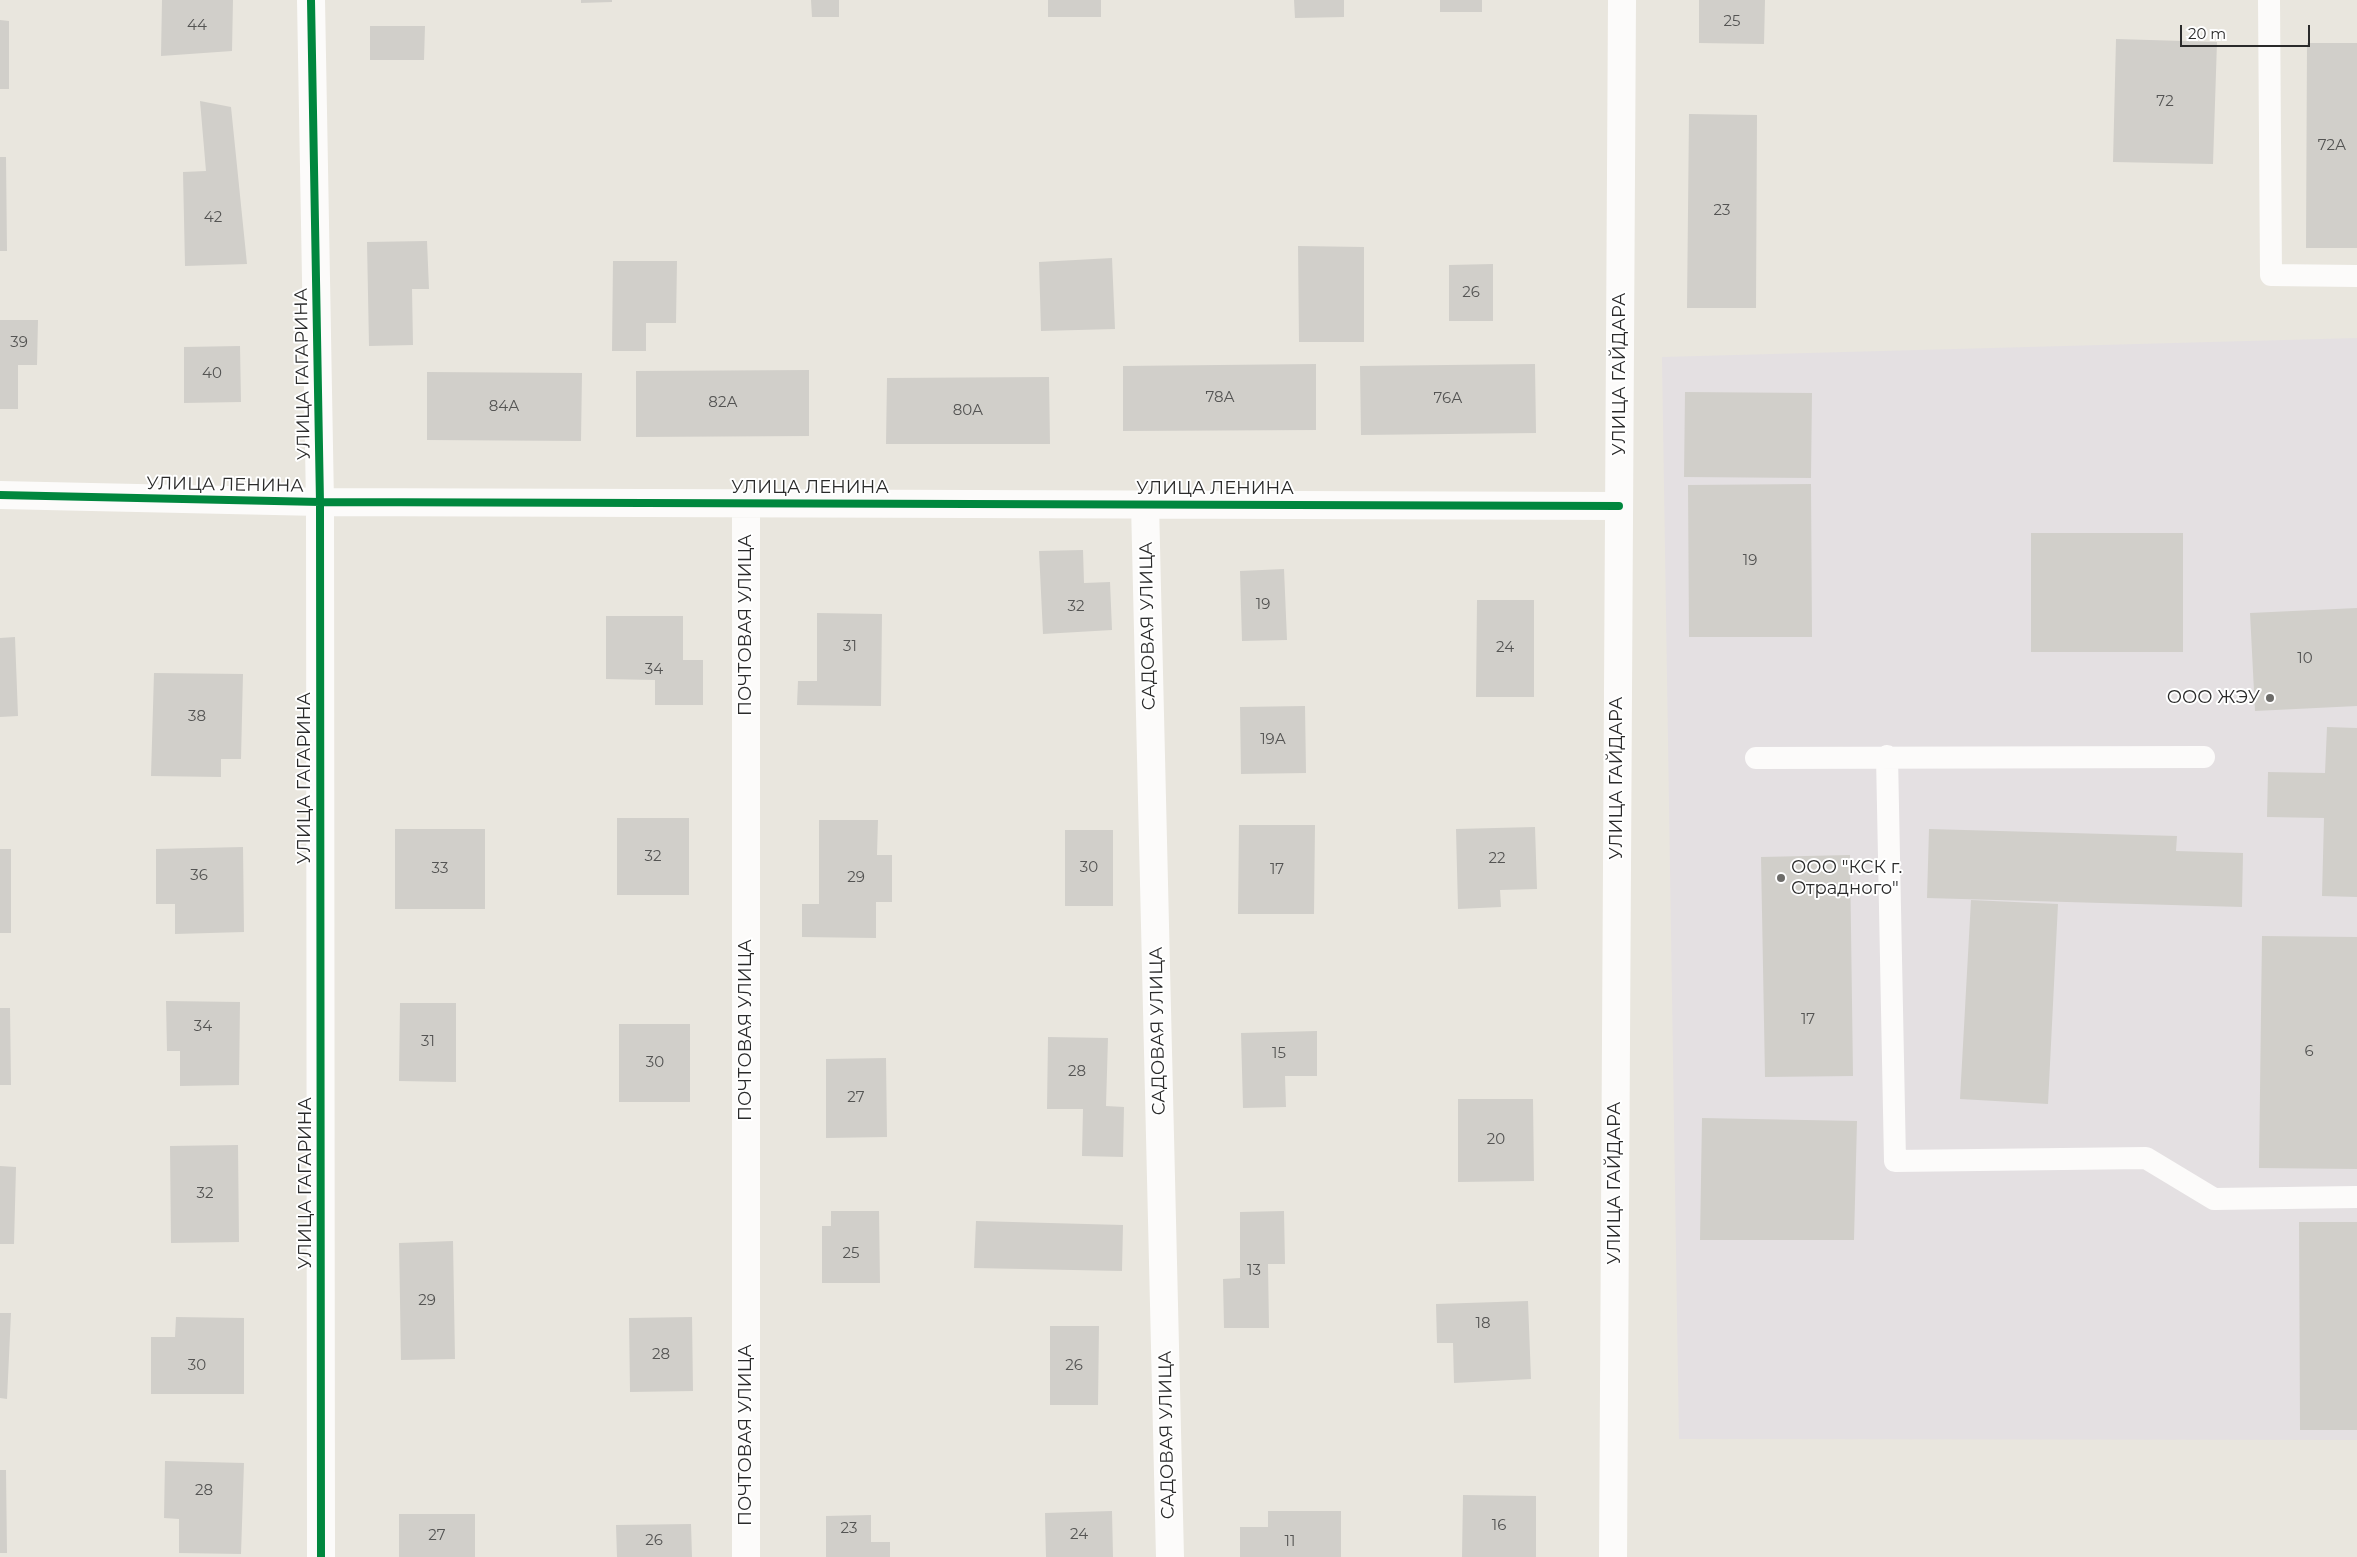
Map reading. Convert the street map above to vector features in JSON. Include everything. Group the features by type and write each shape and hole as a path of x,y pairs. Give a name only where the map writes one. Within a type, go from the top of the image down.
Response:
{"street":[{"name":"УЛИЦА ГАГАРИНА","path":"311,0 320,502 322,1557"},
{"name":"УЛИЦА ГАЙДАРА","path":"1613,1557 1622,0"},
{"name":"УЛИЦА ЛЕНИНА","path":"0,495 320,502 1619,506"},
{"name":"ПОЧТОВАЯ УЛИЦА","path":"746,503 746,1557"},
{"name":"САДОВАЯ УЛИЦА","path":"1145,504 1170,1557"}],"lane":[{"path":"2269,0 2271,275 2357,276"},
{"path":"1887,756 1895,1161 2146,1158 2214,1199 2357,1197"},
{"path":"1756,758 1887,756 2204,757"}],"shaded area":[{"path":"2357,338 2357,1440 1679,1439 1662,357"}],"building":[{"path":"162,0 233,0 232,51 161,56"},
{"path":"581,0 612,0 612,2 581,3"},
{"path":"811,0 839,0 839,17 812,17"},
{"path":"1048,0 1101,0 1101,17 1048,17"},
{"path":"1294,0 1344,0 1344,17 1295,18"},
{"path":"1440,0 1482,0 1482,12 1440,12"},
{"path":"1699,0 1765,0 1764,44 1699,43"},
{"path":"0,20 9,21 9,89 0,89"},
{"path":"370,26 425,26 424,60 370,60"},
{"path":"2116,39 2217,42 2213,164 2113,162"},
{"path":"2307,43 2357,43 2357,248 2306,248"},
{"path":"200,101 231,107 247,264 185,266 183,172 206,171"},
{"path":"1689,114 1757,115 1756,308 1687,308"},
{"path":"0,157 6,157 7,251 0,251"},
{"path":"427,241 429,289 412,289 413,345 369,346 367,242"},
{"path":"1298,246 1364,247 1364,342 1299,342"},
{"path":"1112,258 1115,329 1041,331 1039,262"},
{"path":"613,261 677,261 676,323 646,323 646,351 612,351"},
{"path":"1493,264 1493,321 1449,321 1449,265"},
{"path":"0,320 38,320 37,365 18,365 18,409 0,409"},
{"path":"240,346 241,402 184,403 184,347"},
{"path":"1316,364 1316,430 1123,431 1123,366"},
{"path":"1535,364 1536,433 1361,435 1360,366"},
{"path":"809,370 809,436 636,437 636,371"},
{"path":"427,372 582,373 581,441 427,440"},
{"path":"1049,377 1050,444 886,444 887,378"},
{"path":"1685,392 1812,393 1811,478 1684,477"},
{"path":"1811,484 1812,637 1689,637 1688,485"},
{"path":"2031,533 2183,533 2183,652 2031,652"},
{"path":"1083,550 1084,583 1110,582 1112,630 1043,634 1039,551"},
{"path":"1284,569 1287,640 1242,641 1240,571"},
{"path":"1477,600 1534,600 1534,697 1476,697"},
{"path":"2357,608 2357,706 2255,711 2250,613"},
{"path":"817,613 882,614 881,706 797,705 798,681 817,681"},
{"path":"606,616 683,616 683,660 703,660 703,705 655,705 655,680 606,679"},
{"path":"15,637 18,716 0,717 0,638"},
{"path":"154,673 243,674 241,759 221,759 221,777 151,776"},
{"path":"1305,706 1306,773 1241,774 1240,707"},
{"path":"2327,727 2357,728 2357,897 2322,896 2324,818 2267,817 2268,772 2325,773"},
{"path":"617,818 689,818 689,895 617,895"},
{"path":"819,820 878,820 877,855 892,855 892,902 876,902 876,938 802,937 802,904 819,904"},
{"path":"1239,825 1315,825 1314,914 1238,914"},
{"path":"1535,827 1537,889 1500,890 1501,907 1458,909 1456,829"},
{"path":"395,829 485,829 485,909 395,909"},
{"path":"1929,829 2177,836 2176,851 2243,853 2242,907 1927,898"},
{"path":"1065,830 1113,830 1113,906 1065,906"},
{"path":"243,847 244,932 175,934 175,904 156,904 156,849"},
{"path":"0,849 11,849 11,933 0,933"},
{"path":"1850,855 1853,1076 1765,1077 1761,857"},
{"path":"1971,900 2058,904 2048,1104 1960,1099"},
{"path":"2262,936 2357,937 2357,1169 2259,1168"},
{"path":"166,1001 240,1002 239,1085 180,1086 180,1051 167,1051"},
{"path":"400,1003 456,1003 456,1082 399,1081"},
{"path":"0,1008 10,1008 11,1085 0,1085"},
{"path":"619,1024 690,1024 690,1102 619,1102"},
{"path":"1317,1031 1317,1076 1285,1076 1286,1107 1243,1108 1241,1033"},
{"path":"1048,1037 1108,1038 1106,1106 1124,1107 1123,1157 1082,1156 1083,1109 1047,1109"},
{"path":"886,1058 887,1137 826,1138 826,1059"},
{"path":"1458,1099 1533,1099 1534,1181 1458,1182"},
{"path":"1702,1118 1857,1121 1854,1240 1700,1240"},
{"path":"238,1145 239,1242 171,1243 170,1146"},
{"path":"0,1166 16,1167 14,1244 0,1244"},
{"path":"831,1211 879,1211 880,1283 822,1283 822,1226 831,1226"},
{"path":"1284,1211 1285,1264 1268,1264 1269,1328 1224,1328 1223,1279 1240,1278 1240,1212"},
{"path":"976,1221 1123,1225 1122,1271 974,1268"},
{"path":"2299,1222 2357,1222 2357,1430 2300,1430"},
{"path":"453,1241 455,1359 401,1360 399,1243"},
{"path":"1528,1301 1531,1379 1454,1383 1453,1343 1437,1343 1436,1304"},
{"path":"0,1313 11,1313 7,1399 0,1398"},
{"path":"176,1317 244,1318 244,1394 151,1394 151,1337 175,1337"},
{"path":"692,1317 693,1391 630,1392 629,1318"},
{"path":"1050,1326 1099,1326 1098,1405 1050,1405"},
{"path":"165,1461 244,1463 241,1554 179,1553 179,1519 164,1518"},
{"path":"0,1470 6,1470 7,1553 0,1553"},
{"path":"1463,1495 1536,1496 1536,1557 1462,1557"},
{"path":"1112,1511 1113,1557 1046,1557 1045,1513"},
{"path":"1268,1511 1341,1511 1341,1557 1240,1557 1240,1527 1268,1527"},
{"path":"399,1514 475,1514 475,1557 399,1557"},
{"path":"871,1515 871,1542 890,1542 890,1557 826,1557 826,1516"},
{"path":"691,1524 692,1557 617,1557 616,1525"}],"cycle path":[{"path":"311,0 320,502 321,1557"},
{"path":"0,495 320,502 1619,506"}],"place":[{"name":"ООО ЖЭУ","path":"2270,698"},
{"name":"ООО \"КСК г. Отрадного\"","path":"1781,878"}]}
